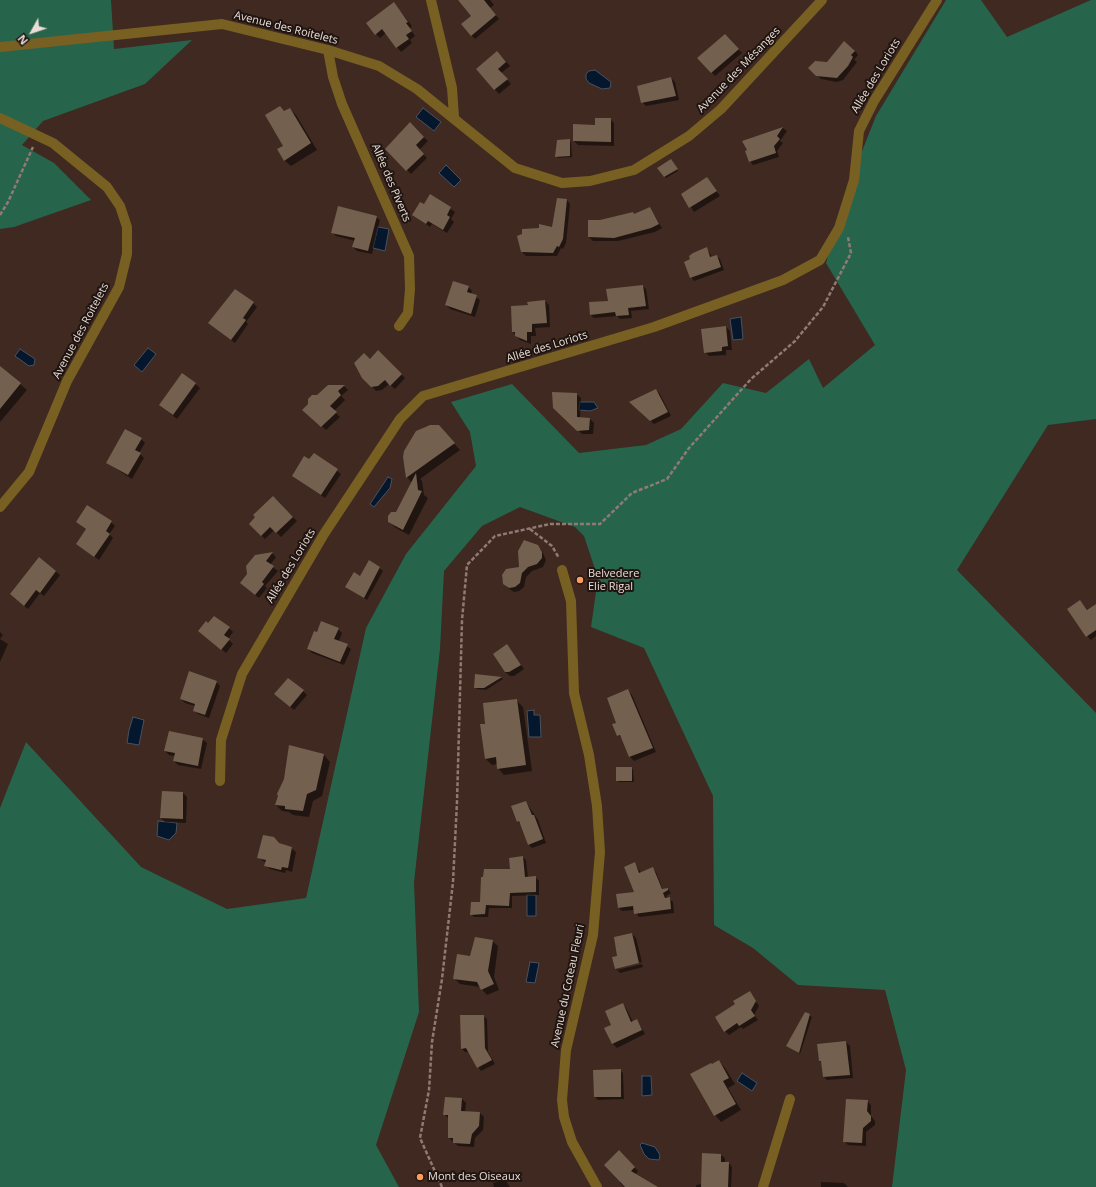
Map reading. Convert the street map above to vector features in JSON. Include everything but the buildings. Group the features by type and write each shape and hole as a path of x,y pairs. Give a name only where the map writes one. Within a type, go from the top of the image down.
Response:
{"street":[{"path":"431,0 452,88 454,118"},
{"name":"Avenue des Mésanges","path":"454,118 514,168 562,182 590,181 634,170 689,136 721,109 822,0"},
{"name":"Allée des Loriots","path":"220,781 221,740 242,674 324,534 400,419 423,396 654,326 783,280 820,260 839,228 854,180 859,131 874,101 937,0"},
{"name":"Avenue des Roitelets","path":"0,47 222,24 328,50 379,66 417,89 454,118"},
{"name":"Allée des Piverts","path":"328,50 333,78 342,104 365,153 409,256 410,289 408,313 399,326"},
{"name":"Avenue des Roitelets","path":"0,118 53,143 107,187 120,206 128,227 127,254 118,287 67,381 29,472 0,507"},
{"name":"Avenue du Coteau Fleuri","path":"562,570 565,576 571,601 574,693 589,755 597,806 600,852 593,935 566,1050 562,1100 564,1117 572,1142 597,1187"},
{"path":"763,1187 790,1099"}],"path":[{"path":"0,215 8,202 38,136"},
{"path":"530,528 552,546 558,553 562,570"}],"green space":[{"path":"0,0 111,0 114,49 192,40 145,84 43,121 22,145 54,163 91,200 14,227 0,229"},
{"path":"946,0 981,0 1007,37 1091,0 1096,0 1096,419 1048,425 957,570 1096,713 1096,1187 892,1187 906,1070 885,990 798,985 753,948 714,925 713,796 644,648 591,627 598,578 584,536 575,527 520,507 482,526 444,571 440,649 414,882 419,1012 376,1145 399,1187 0,1187 0,808 26,742 141,867 227,909 306,898 366,628 406,554 476,466 470,432 451,402 512,384 579,453 646,445 681,429 723,383 766,393 809,359 823,388 875,345 826,263 849,184 876,116"}],"water":[{"path":"595,70 611,82 610,88 602,89 589,83 586,79 586,74 589,71"},
{"path":"423,108 441,122 434,131 416,117"},
{"path":"446,165 461,180 454,187 439,173"},
{"path":"378,227 389,229 385,251 373,248"},
{"path":"741,317 743,339 733,340 730,319"},
{"path":"148,348 156,354 142,372 134,365"},
{"path":"20,349 35,359 34,365 29,366 15,356"},
{"path":"580,402 594,402 598,408 590,411 579,410"},
{"path":"388,477 392,479 390,488 374,507 370,504"},
{"path":"534,710 534,715 540,715 541,737 529,737 527,711"},
{"path":"133,717 144,720 139,745 127,743"},
{"path":"158,821 177,823 176,833 169,840 157,836"},
{"path":"527,895 536,895 536,916 527,916"},
{"path":"530,962 539,963 535,983 526,982"},
{"path":"742,1073 757,1083 752,1091 737,1081"},
{"path":"642,1076 651,1076 652,1095 642,1096"},
{"path":"642,1143 655,1147 660,1155 659,1160 649,1159 644,1154 640,1145"}],"place":[{"name":"Belvedere Elie Rigal","path":"580,580"},
{"name":"Mont des Oiseaux","path":"420,1177"}]}
